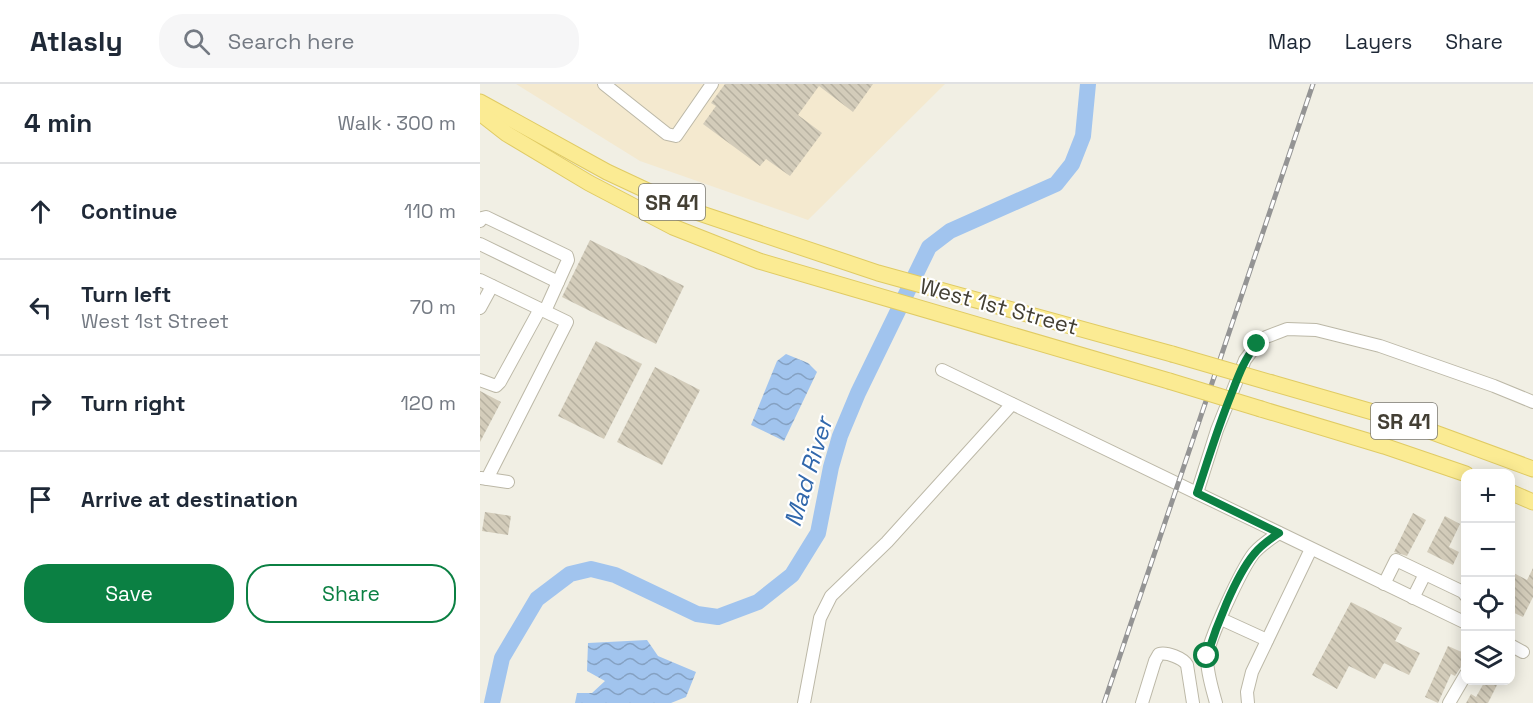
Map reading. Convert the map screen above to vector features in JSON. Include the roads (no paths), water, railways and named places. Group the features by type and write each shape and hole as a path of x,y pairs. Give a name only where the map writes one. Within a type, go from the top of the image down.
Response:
{"main road":[{"name":"West 1st Street","path":"480,102 607,172 684,208 878,273 988,302 1397,419 1533,469"},
{"name":"West 1st Street","path":"480,113 507,134 589,183 673,227 759,261 1169,381 1384,446 1461,472"},
{"path":"1515,494 1533,502"}],"street":[{"path":"604,84 667,134 676,136 712,84"},
{"path":"480,221 486,217 567,256 568,260 558,282 500,382 496,386 480,380"},
{"path":"480,244 558,282"},
{"path":"480,280 567,322 483,479 508,482"},
{"path":"480,308 492,286"},
{"path":"1197,493 1217,430 1245,360 1257,344 1266,337 1287,329 1316,330 1380,346 1533,402"},
{"path":"942,370 1461,621"},
{"path":"804,703 820,618 831,596 887,542 1012,404"},
{"path":"1216,703 1208,672 1207,656 1212,638 1236,584 1253,554 1279,533"},
{"path":"1248,703 1249,682 1311,549"},
{"path":"1384,584 1396,560 1461,591"},
{"path":"1413,598 1425,574"},
{"path":"1221,619 1267,640"},
{"path":"1515,648 1523,652"},
{"path":"1142,703 1155,661 1163,653 1184,661 1187,665 1191,678 1193,703"},
{"path":"1449,703 1461,683"}],"water":[{"path":"786,354 808,363 817,372 784,441 751,425 777,361"},
{"path":"647,640 658,656 696,672 686,697 671,703 575,703 577,693 592,693 605,681 587,671 588,643"}],"waterway":[{"name":"Mad River","path":"492,703 502,658 537,599 570,574 591,569 615,575 697,614 718,617 758,602 792,575 818,533 831,467 840,436 858,393 929,247 950,231 1056,184 1072,164 1083,136 1088,84"}],"railway":[{"path":"1104,703 1313,84"}]}
